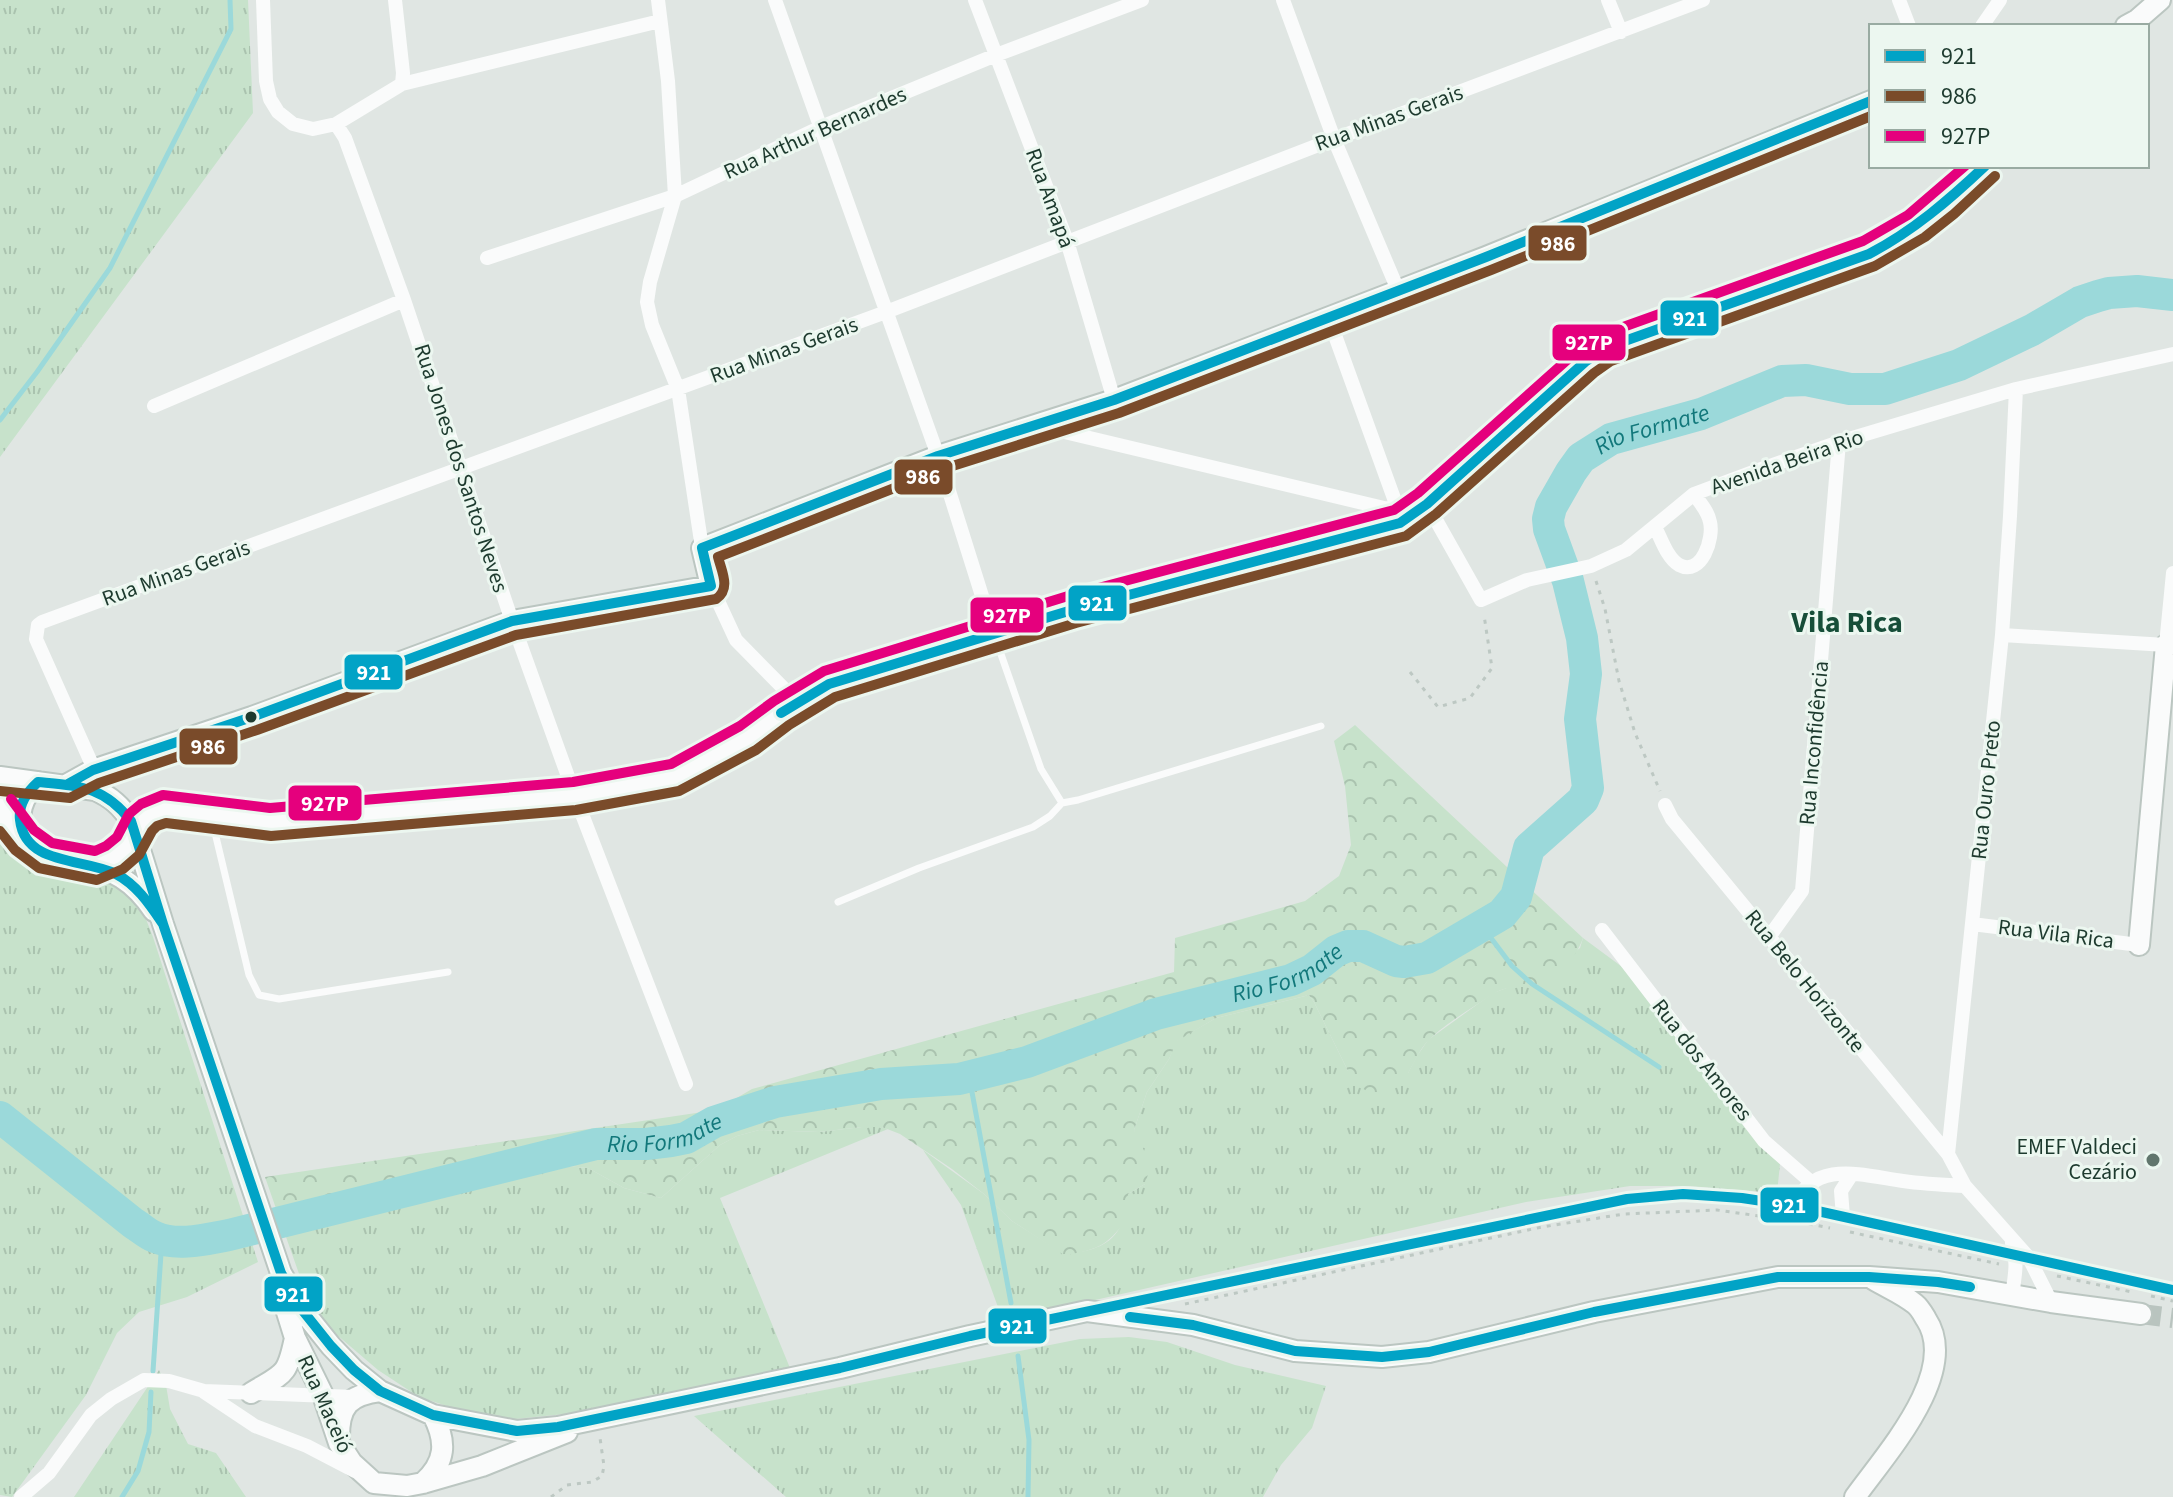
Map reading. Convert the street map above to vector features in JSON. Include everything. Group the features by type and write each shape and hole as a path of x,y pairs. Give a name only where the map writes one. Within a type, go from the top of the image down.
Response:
{"street":[{"path":"263,0 266,81 270,99 278,112 293,124 313,129 336,124 402,84 660,21"},
{"path":"395,0 402,84"},
{"path":"658,0 668,81 675,196 647,302 652,325 678,389 702,548 711,586 736,640 790,709"},
{"path":"775,0 938,456 994,634"},
{"name":"Rua Amapá","path":"975,0 1067,241 1114,400"},
{"name":"Rua Arthur Bernardes","path":"487,258 675,196 821,127 996,55 1142,0"},
{"path":"1283,0 1334,139 1398,290"},
{"path":"1608,0 1621,32"},
{"name":"Rua Minas Gerais","path":"108,796 93,770 36,639 38,625 42,622 886,312 1703,0"},
{"path":"1899,0 1908,24"},
{"path":"1983,24 2000,0"},
{"path":"2130,24 2160,0"},
{"path":"702,548 938,456 1114,400 1486,257 1869,102"},
{"name":"Rua Jones dos Santos Neves","path":"336,124 345,138 404,300 512,621 575,796 686,1084"},
{"path":"0,807 24,840 46,856 97,866 114,858 128,846 141,822 150,814 165,809 270,822 575,796 676,777 748,738 829,684 1400,515 1427,504 1585,362 1605,348 1869,254 1914,229 1983,168"},
{"path":"154,406 404,300"},
{"path":"1328,316 1400,515"},
{"name":"Avenida Beira Rio","path":"1481,600 1527,580 1591,566 1626,550 1694,494 1839,442 2016,389 2173,354"},
{"name":"Rua Ouro Preto","path":"1948,1154 2002,635 2016,389"},
{"path":"1035,425 1384,508 1400,515"},
{"name":"Rua Inconfidência","path":"1769,937 1802,891 1839,442"},
{"path":"1655,527 1669,554 1680,565 1699,562 1708,551 1711,534 1705,509 1694,494"},
{"path":"1427,504 1481,600"},
{"path":"2139,945 2170,645 2173,573"},
{"path":"66,785 93,770 252,717 512,621 711,586"},
{"path":"2002,635 2170,645"},
{"path":"0,777 95,790 123,809 135,834"},
{"path":"24,840 19,822 20,808 29,790 38,782"},
{"name":"Rua Belo Horizonte","path":"1665,805 1672,819 1948,1154"},
{"name":"Rua Maceió","path":"135,834 281,1273 303,1311 354,1370 380,1391 433,1415 517,1431 558,1427 840,1368 1087,1311 1193,1325 1295,1351 1382,1357 1429,1352 1594,1312 1778,1277 1869,1277 1938,1282 2141,1314"},
{"name":"Rua Maceió","path":"97,866 119,875 142,893 163,924"},
{"name":"Rua Vila Rica","path":"1972,924 2139,945"},
{"name":"Rua dos Amores","path":"1602,930 1764,1141 1811,1182"},
{"path":"1948,1154 1965,1186 2029,1258 2051,1302"},
{"path":"1795,1206 1800,1192 1811,1182 1837,1174 1865,1174 1902,1181 1965,1186"},
{"path":"1843,1217 1841,1191 1852,1174"},
{"path":"2011,1238 2017,1268 2012,1295"},
{"name":"Rua Maceió","path":"281,1273 286,1309 295,1338 323,1395 339,1443 352,1463 374,1483 407,1486 423,1483 482,1466 600,1418"},
{"path":"1855,1497 1913,1416 1930,1378 1936,1351 1933,1330 1917,1305 1869,1277"},
{"path":"251,1393 284,1374 295,1338"},
{"path":"21,1497 49,1473 91,1415 144,1380 169,1381 204,1391 354,1397 380,1391"},
{"path":"204,1391 255,1426 336,1460 374,1483"},
{"path":"339,1443 339,1421 354,1397"},
{"path":"423,1483 434,1473 443,1451 440,1429 433,1415"}],"lane":[{"path":"994,634 1041,769 1062,803"},
{"path":"838,902 919,868 1033,827 1062,803 1321,726"},
{"path":"210,814 249,975 259,995 279,999 448,972"}],"path":[{"path":"1591,566 1605,609 1619,681 1635,733 1665,805"},
{"path":"1410,672 1438,707 1470,698 1492,668 1481,600"},
{"path":"551,1497 567,1485 592,1482 602,1476 600,1418"}],"green space":[{"path":"0,0 248,0 253,113 0,457"},
{"path":"1355,725 1583,938 1570,962 1556,975 1540,984 1502,990 1451,1022 1425,1044 1400,1084 1376,1095 1359,1087 1348,1071 1309,995 1216,1018 1177,1041 1147,1092 1134,1130 1151,1165 1145,1184 1128,1194 1130,1214 1110,1239 1095,1248 1064,1255 1012,1221 952,1169 900,1134 882,1127 819,1132 759,1130 737,1136 720,1145 661,1198 624,1188 588,1168 546,1167 528,1173 506,1172 484,1179 469,1191 460,1186 413,1186 280,1220 265,1177 716,1110 752,1089 1174,972 1175,938 1305,901 1339,876 1351,845 1345,786 1334,741"},
{"path":"0,819 19,851 32,859 102,871 140,904 258,1262 187,1297 139,1312 117,1333 86,1395 12,1497 0,1495"},
{"path":"1583,938 1652,989 1780,1164 1777,1193 1689,1186 1630,1186 1526,1202 1003,1321 961,1205 923,1150 984,1194 1012,1221 1064,1254 1093,1249 1117,1232 1128,1194 1145,1184 1134,1130 1147,1092 1169,1059 1176,1041 1216,1018 1309,995 1348,1071 1408,1073 1428,1040 1493,993 1512,986 1532,986 1580,948"},
{"path":"862,1127 888,1129 720,1198 790,1368 565,1414 515,1419 475,1415 419,1397 378,1370 330,1329 303,1285 280,1220 413,1186 460,1186 469,1191 484,1179 506,1172 528,1173 546,1167 588,1168 624,1188 661,1198 720,1145 737,1136 759,1130 819,1132"},
{"path":"1129,1337 1167,1342 1235,1365 1326,1386 1312,1428 1281,1465 1263,1497 786,1497 694,1416 1080,1339"},
{"path":"159,1370 166,1385 170,1409 188,1444 216,1453 246,1497 74,1497"}],"waterway":[{"path":"0,420 110,268 231,29 230,0"},
{"name":"Rio Formate","path":"0,1117 152,1236 164,1240 192,1241 229,1235 596,1144 646,1144 686,1138 714,1122 775,1102 881,1084 959,1079 1027,1062 1156,1014 1291,980 1348,946 1363,946 1396,961 1427,958 1502,914 1516,897 1529,848 1583,800 1588,788 1580,719 1586,674 1582,638 1548,519 1551,507 1581,458 1611,439 1701,414 1782,381 1806,380 1850,389 1885,389 1959,365 2032,330 2080,302 2098,296 2137,291 2173,295"},
{"path":"1482,926 1512,966 1532,984 1659,1067"},
{"path":"969,1076 1011,1303"},
{"path":"153,1371 162,1239"},
{"path":"1018,1356 1029,1440 1028,1497"},
{"path":"122,1497 138,1471 149,1432 151,1392"}],"tunnel":[{"path":"2141,1314 2173,1318"}],"transit line":[{"name":"921","path":"66,785 93,770 252,717 512,621 711,586 702,548 938,456 1114,400 1486,257 1869,102"},
{"name":"986","path":"0,791 70,798 99,783 257,730 516,635 716,599 724,585 718,557 943,469 1119,413 1491,270 1869,117"},
{"name":"927P","path":"11,799 34,830 52,843 95,851 117,837 129,814 141,804 163,795 270,808 573,782 671,764 740,726 824,671 1068,596 1394,510 1418,493 1576,352 1598,336 1863,241 1908,215 1963,168"},
{"name":"921","path":"781,713 829,684 1072,610 1400,523 1427,504 1585,362 1605,348 1869,254 1930,214 1983,168"},
{"name":"986","path":"0,831 15,850 39,868 97,880 123,869 139,855 152,831 166,823 271,836 576,810 679,791 756,750 835,697 1076,623 1406,536 1436,514 1611,361 1875,266 1925,237 1995,176"},
{"name":"921","path":"38,782 90,790 121,809 131,821 163,924 137,890 116,874 58,858 33,846 24,835 20,809 38,782"},
{"name":"921","path":"163,924 281,1273 303,1311 354,1370 380,1391 433,1415 517,1431 558,1427 840,1368 970,1336 1627,1199 1683,1194 1795,1206 2173,1290"},
{"name":"921","path":"1130,1317 1193,1325 1295,1351 1382,1357 1429,1352 1594,1312 1778,1277 1869,1277 1970,1287"}],"place":[{"name":"EMEF Valdeci Cezário","path":"2153,1160"}],"district":[{"name":"Vila Rica","path":"1847,622"}]}
